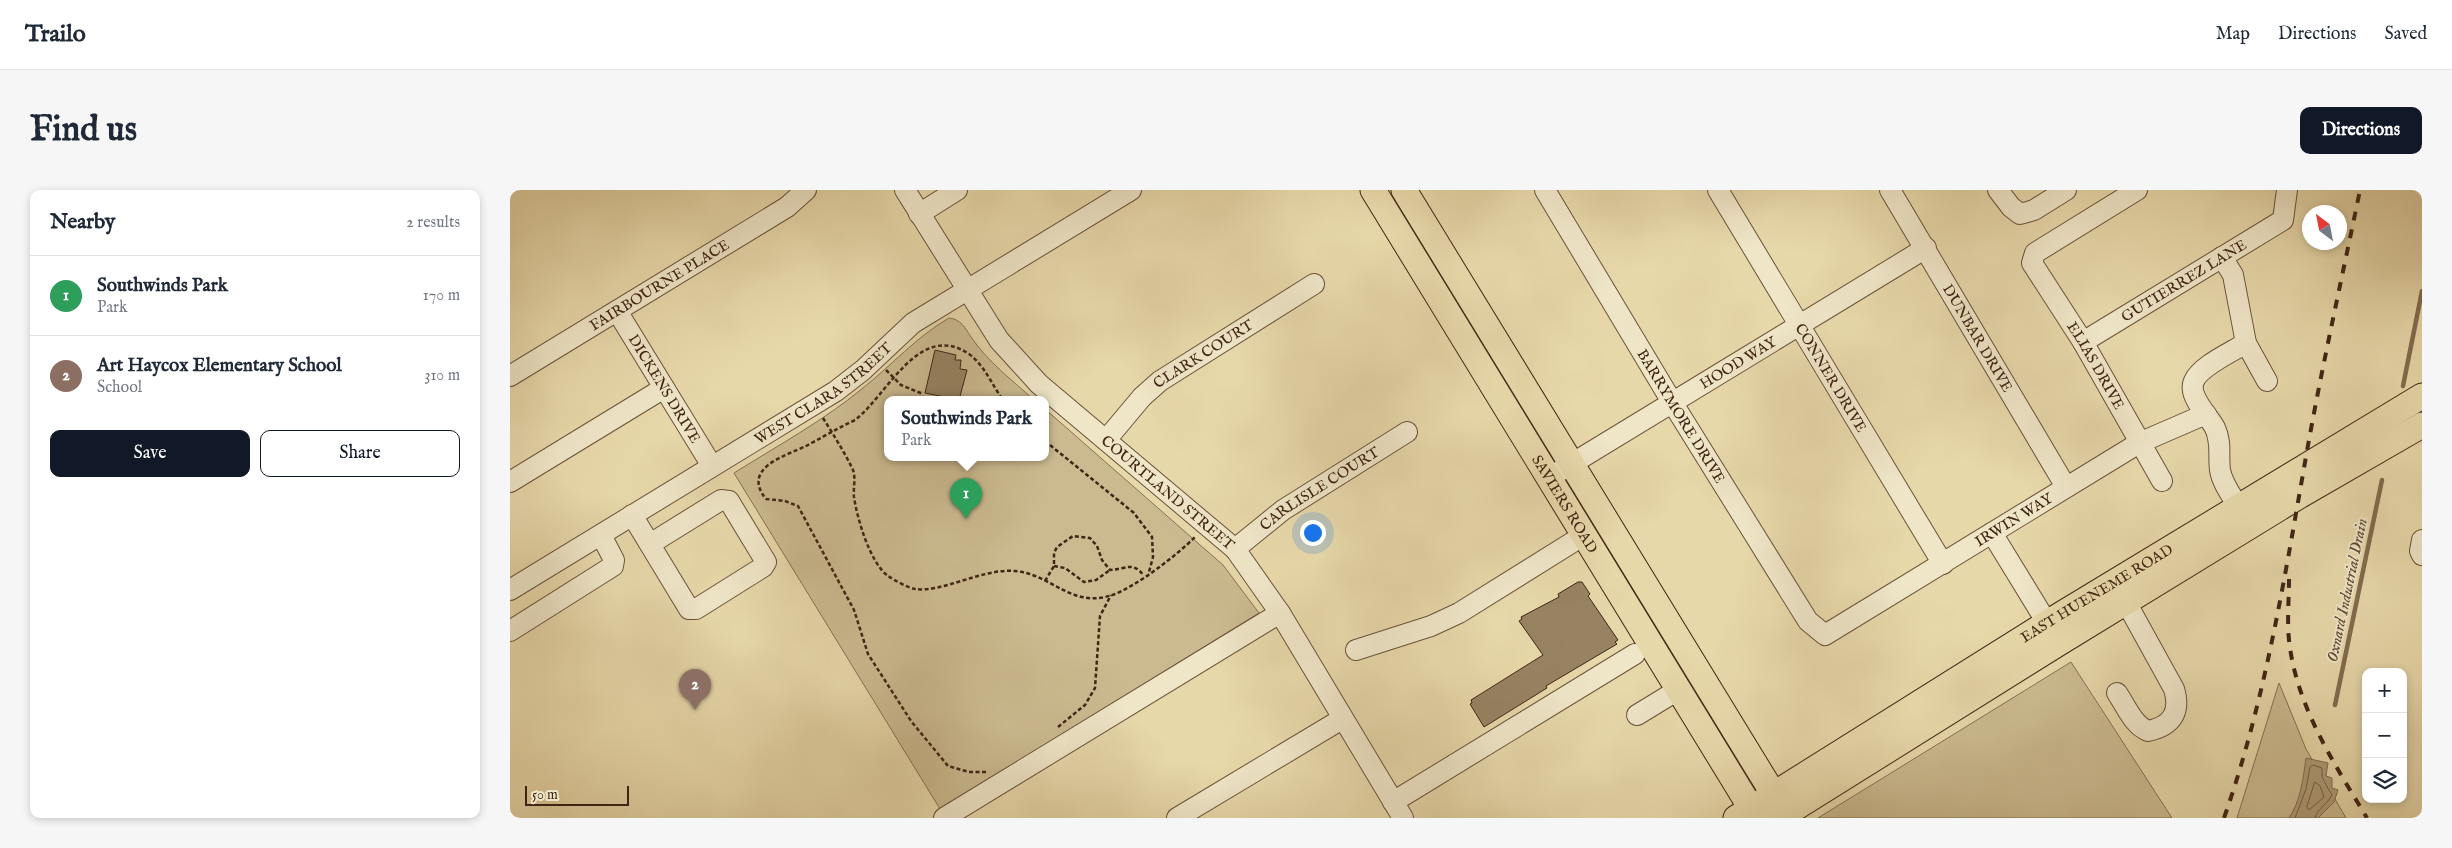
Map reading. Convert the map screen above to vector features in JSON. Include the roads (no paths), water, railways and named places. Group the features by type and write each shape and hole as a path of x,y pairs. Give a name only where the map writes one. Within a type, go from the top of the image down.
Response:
{"main road":[{"name":"SAVIERS ROAD","path":"1373,190 1678,690 1748,815"},
{"name":"SAVIERS ROAD","path":"1404,190 1779,809"},
{"name":"EAST HUENEME ROAD","path":"1748,815 1779,809 2053,633 2238,508 2422,396"},
{"name":"EAST HUENEME ROAD","path":"2053,633 2126,602 2422,425"},
{"path":"2192,561 2205,545 2234,524 2241,513 2238,508"}],"street":[{"name":"FAIRBOURNE PLACE","path":"510,376 787,207 806,190"},
{"name":"COURTLAND STREET","path":"905,190 966,290 999,340 1017,362 1039,384 1235,549 1280,614 1398,810"},
{"path":"919,214 958,190"},
{"name":"WEST CLARA STREET","path":"510,590 836,391 876,358 913,323 1131,190"},
{"name":"BARRYMORE DRIVE","path":"1545,190 1672,402 1808,621 1825,635"},
{"name":"CONNER DRIVE","path":"1718,190 1943,564"},
{"name":"DUNBAR DRIVE","path":"1890,190 2066,487"},
{"path":"1998,190 2011,208 2020,214 2034,210 2066,190"},
{"name":"ELIAS DRIVE","path":"2137,190 2035,253 2032,263 2083,342 2162,481"},
{"name":"GUTIERREZ LANE","path":"2083,342 2283,220 2288,190"},
{"name":"HOOD WAY","path":"1550,478 1926,248"},
{"path":"2222,257 2233,276 2246,343 2268,381"},
{"name":"CLARK COURT","path":"1106,440 1142,397 1160,381 1314,284"},
{"name":"DICKENS DRIVE","path":"616,311 712,466"},
{"path":"2238,508 2222,477 2220,445 2214,427 2192,388 2195,378 2204,369 2246,343"},
{"path":"510,482 664,388"},
{"name":"IRWIN WAY","path":"1825,635 2139,443 2206,414"},
{"name":"CARLISLE COURT","path":"1235,549 1283,510 1407,432"},
{"path":"632,515 689,609 696,609 763,567 766,562 729,501 721,500 650,544"},
{"path":"1992,533 2053,633"},
{"path":"510,632 613,566 614,560 600,535"},
{"path":"1356,650 1431,626 1459,613 1584,535"},
{"path":"2422,540 2420,551 2422,555"},
{"path":"2117,693 2134,720 2141,728 2148,731 2167,724 2176,708 2178,700 2174,689 2126,602"},
{"path":"944,818 1280,614"},
{"path":"1398,810 1635,654"},
{"path":"1637,715 1678,690"},
{"path":"1177,818 1342,719"}],"water":[{"path":"2306,758 2328,763 2326,776 2332,778 2332,788 2338,790 2334,802 2318,818 2289,818 2299,797"}],"waterway":[{"name":"Oxnard Industrial Drain","path":"2403,386 2422,291"},
{"name":"Oxnard Industrial Drain","path":"2335,705 2382,480"}],"railway":[{"path":"2224,818 2250,732 2271,645 2317,398 2360,190"},
{"path":"2289,579 2289,640 2300,688 2318,733 2367,818"}],"place":[{"name":"Southwinds Park","path":"966,519"},
{"name":"Art Haycox Elementary School","path":"695,710"}]}
